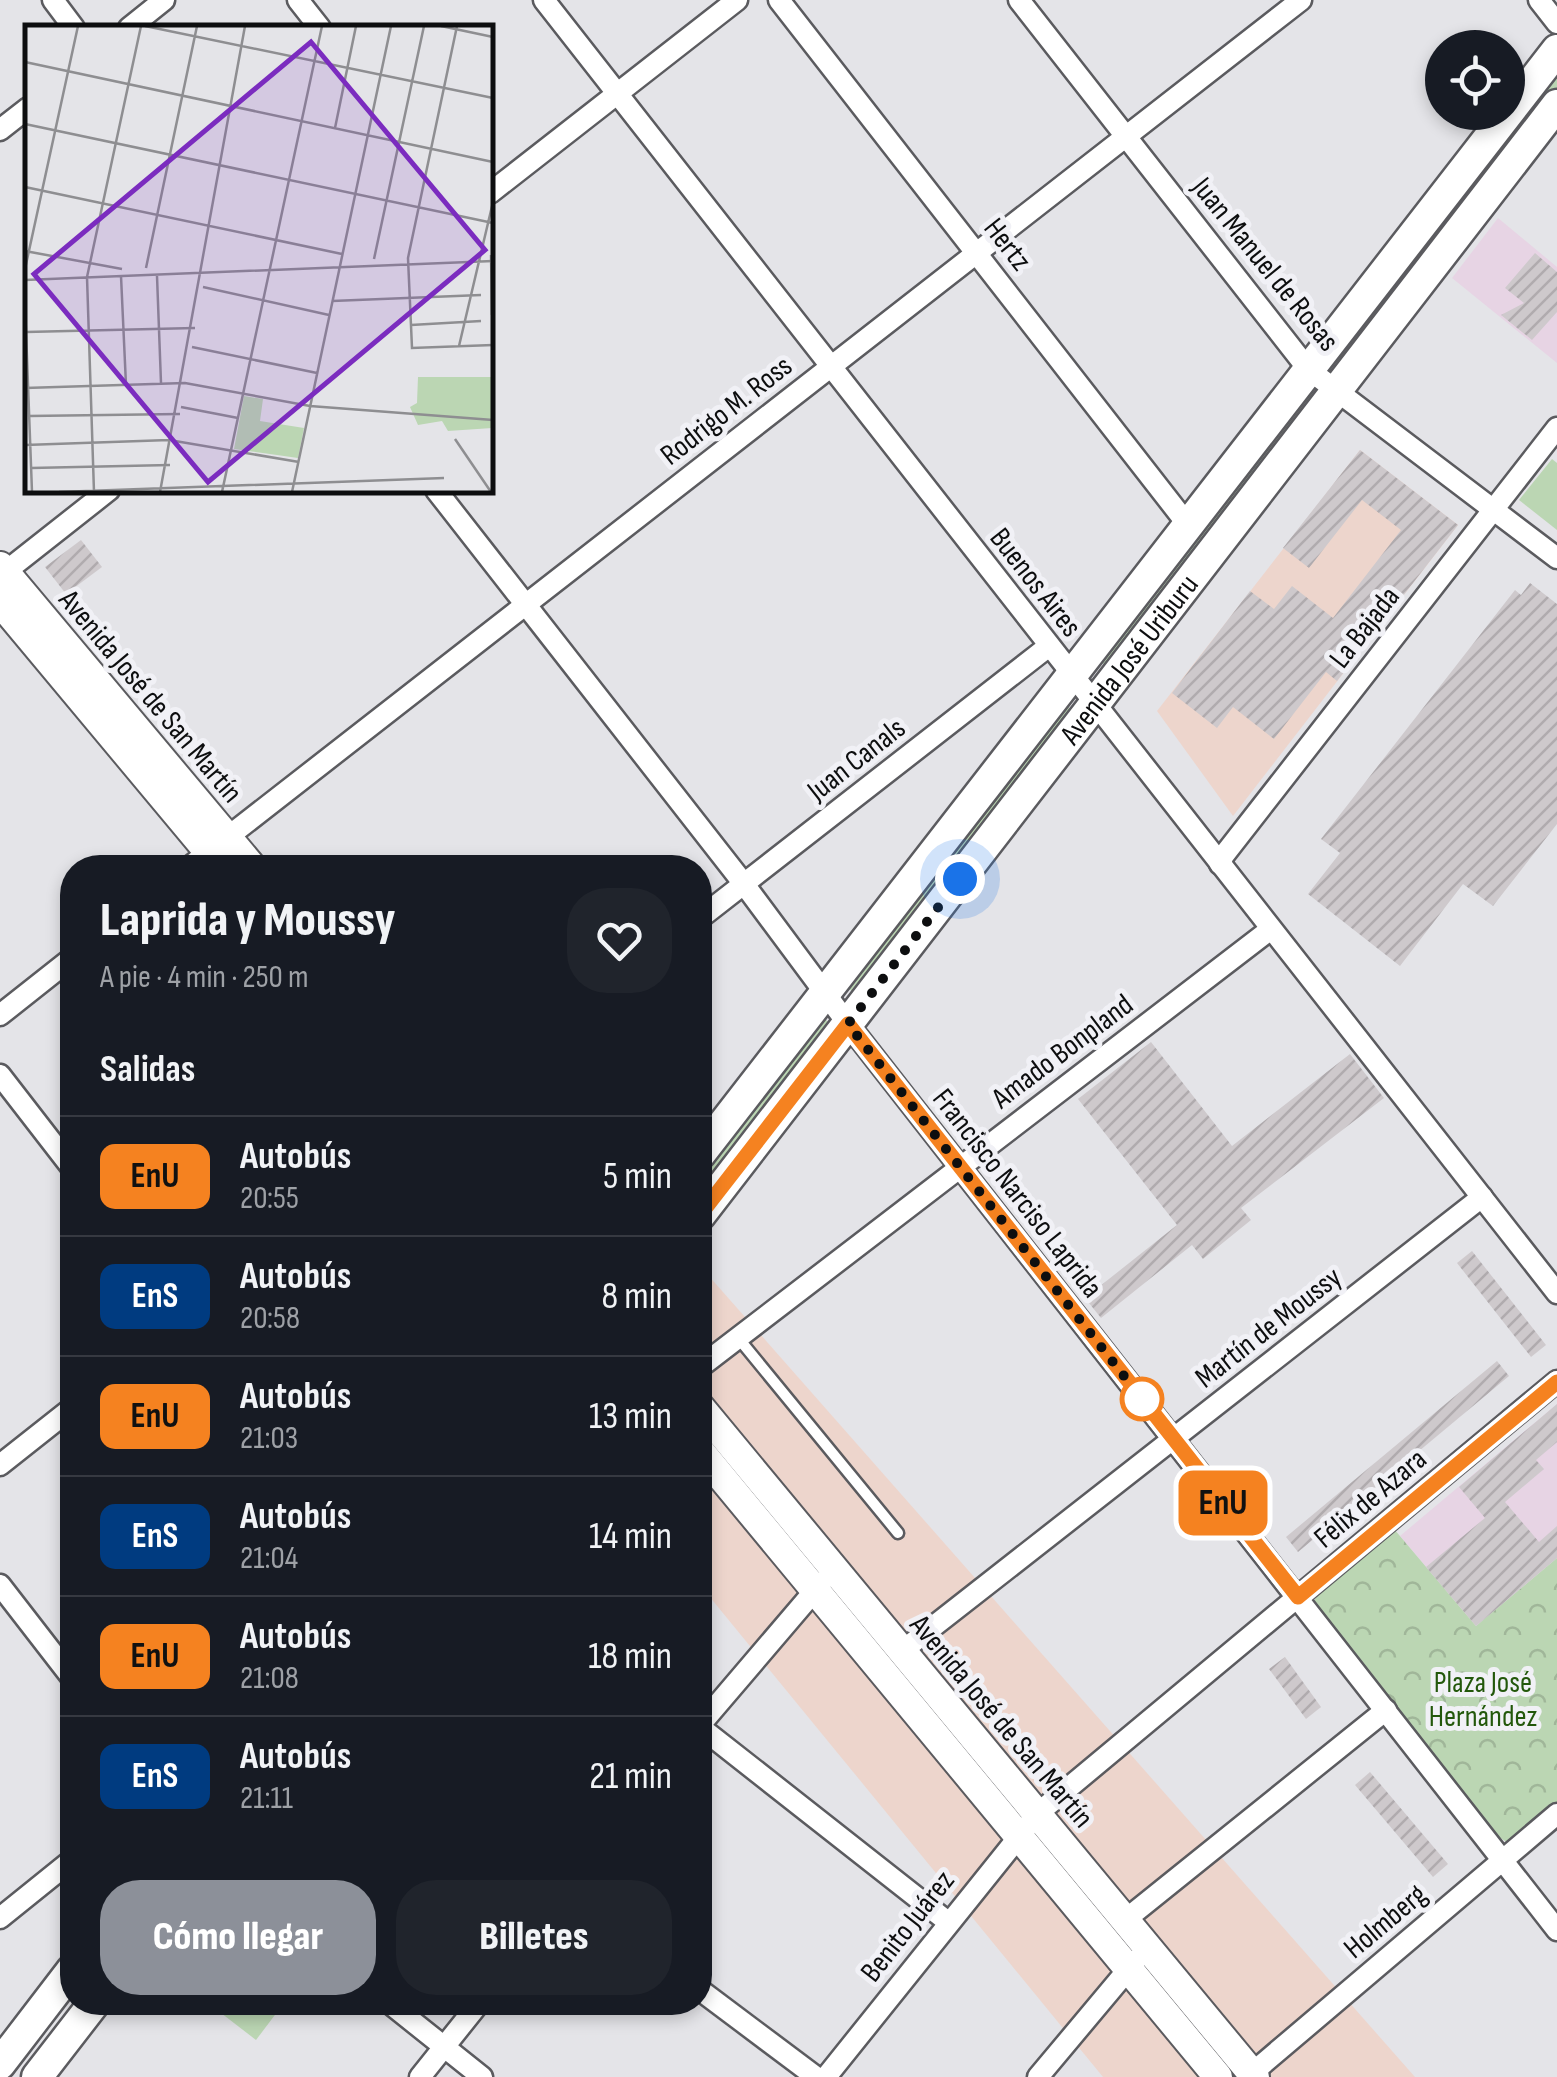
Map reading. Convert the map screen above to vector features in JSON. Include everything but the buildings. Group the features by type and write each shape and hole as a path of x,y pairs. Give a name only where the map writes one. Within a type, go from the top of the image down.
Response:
{"main road":[{"name":"Avenida José Uriburu","path":"712,1139 1557,50"},
{"name":"Avenida José Uriburu","path":"712,1200 1557,105"},
{"name":"Avenida José de San Martín","path":"2,571 210,855"},
{"name":"Avenida José de San Martín","path":"0,602 210,855"},
{"name":"Avenida José de San Martín","path":"712,1422 1125,1920 1138,1959 1218,2077"},
{"name":"Avenida José de San Martín","path":"712,1466 1018,1836 1253,2075"},
{"path":"0,2064 60,1986"},
{"path":"37,2077 84,2015"}],"street":[{"path":"53,0 72,25"},
{"path":"133,25 164,0"},
{"path":"298,0 318,25"},
{"name":"Buenos Aires","path":"544,0 1557,1293"},
{"path":"492,191 737,0"},
{"name":"Hertz","path":"780,0 1188,525"},
{"name":"Juan Manuel de Rosas","path":"1020,0 1308,369 1557,558"},
{"name":"Rodrigo M. Ross","path":"212,855 525,604 1301,0"},
{"path":"1539,0 1557,24"},
{"path":"0,130 25,110"},
{"name":"La Bajada","path":"1220,864 1557,428"},
{"path":"2,571 106,492"},
{"name":"Francisco Narciso Laprida","path":"438,492 1557,1930"},
{"name":"Juan Canals","path":"712,909 1048,646"},
{"name":"Amado Bonpland","path":"712,1358 1271,929"},
{"path":"0,1015 60,968"},
{"path":"0,1075 60,1152"},
{"name":"Martín de Moussy","path":"902,1651 1482,1198"},
{"name":"Félix de Azara","path":"1037,1814 1557,1382"},
{"path":"0,1465 60,1418"},
{"path":"712,1712 833,1568"},
{"path":"0,1586 60,1663"},
{"path":"1125,1920 1386,1710"},
{"path":"712,1735 948,1922"},
{"name":"Benito Juárez","path":"826,2077 1037,1814"},
{"name":"Holmberg","path":"1253,2075 1557,1814"},
{"path":"0,1918 60,1870"},
{"path":"1038,2077 1138,1959"},
{"path":"712,1999 816,2077"},
{"path":"404,2015 482,2077"},
{"path":"420,2077 470,2015"}],"lane":[{"path":"738,1338 898,1533"}],"shaded area":[{"path":"1498,218 1557,267 1557,363 1452,278"},
{"path":"1360,450 1458,525 1233,816 1157,711"},
{"path":"712,1280 1415,2077 1103,2077 712,1600"},
{"path":"1557,1404 1557,1558 1476,1626 1400,1536"}],"green space":[{"path":"1557,65 1557,91 1339,366 1332,360 1507,130 1525,130 1525,107"},
{"path":"1310,390 1315,394 1107,666 1100,662"},
{"path":"1552,459 1557,463 1557,530 1519,500"},
{"path":"1064,705 1070,708 1071,716 854,993 848,988"},
{"path":"823,1016 831,1026 712,1181 712,1153"},
{"name":"Plaza José Hernández","path":"1394,1529 1476,1626 1557,1558 1557,1806 1508,1843 1499,1837 1314,1601 1317,1594"},
{"path":"224,2015 275,2015 256,2040"}],"bus line":[{"name":"EnU","path":"712,1200 848,1024 1298,1597 1557,1382"}],"route":[{"path":"960,879 848,1024 1142,1399"}]}
